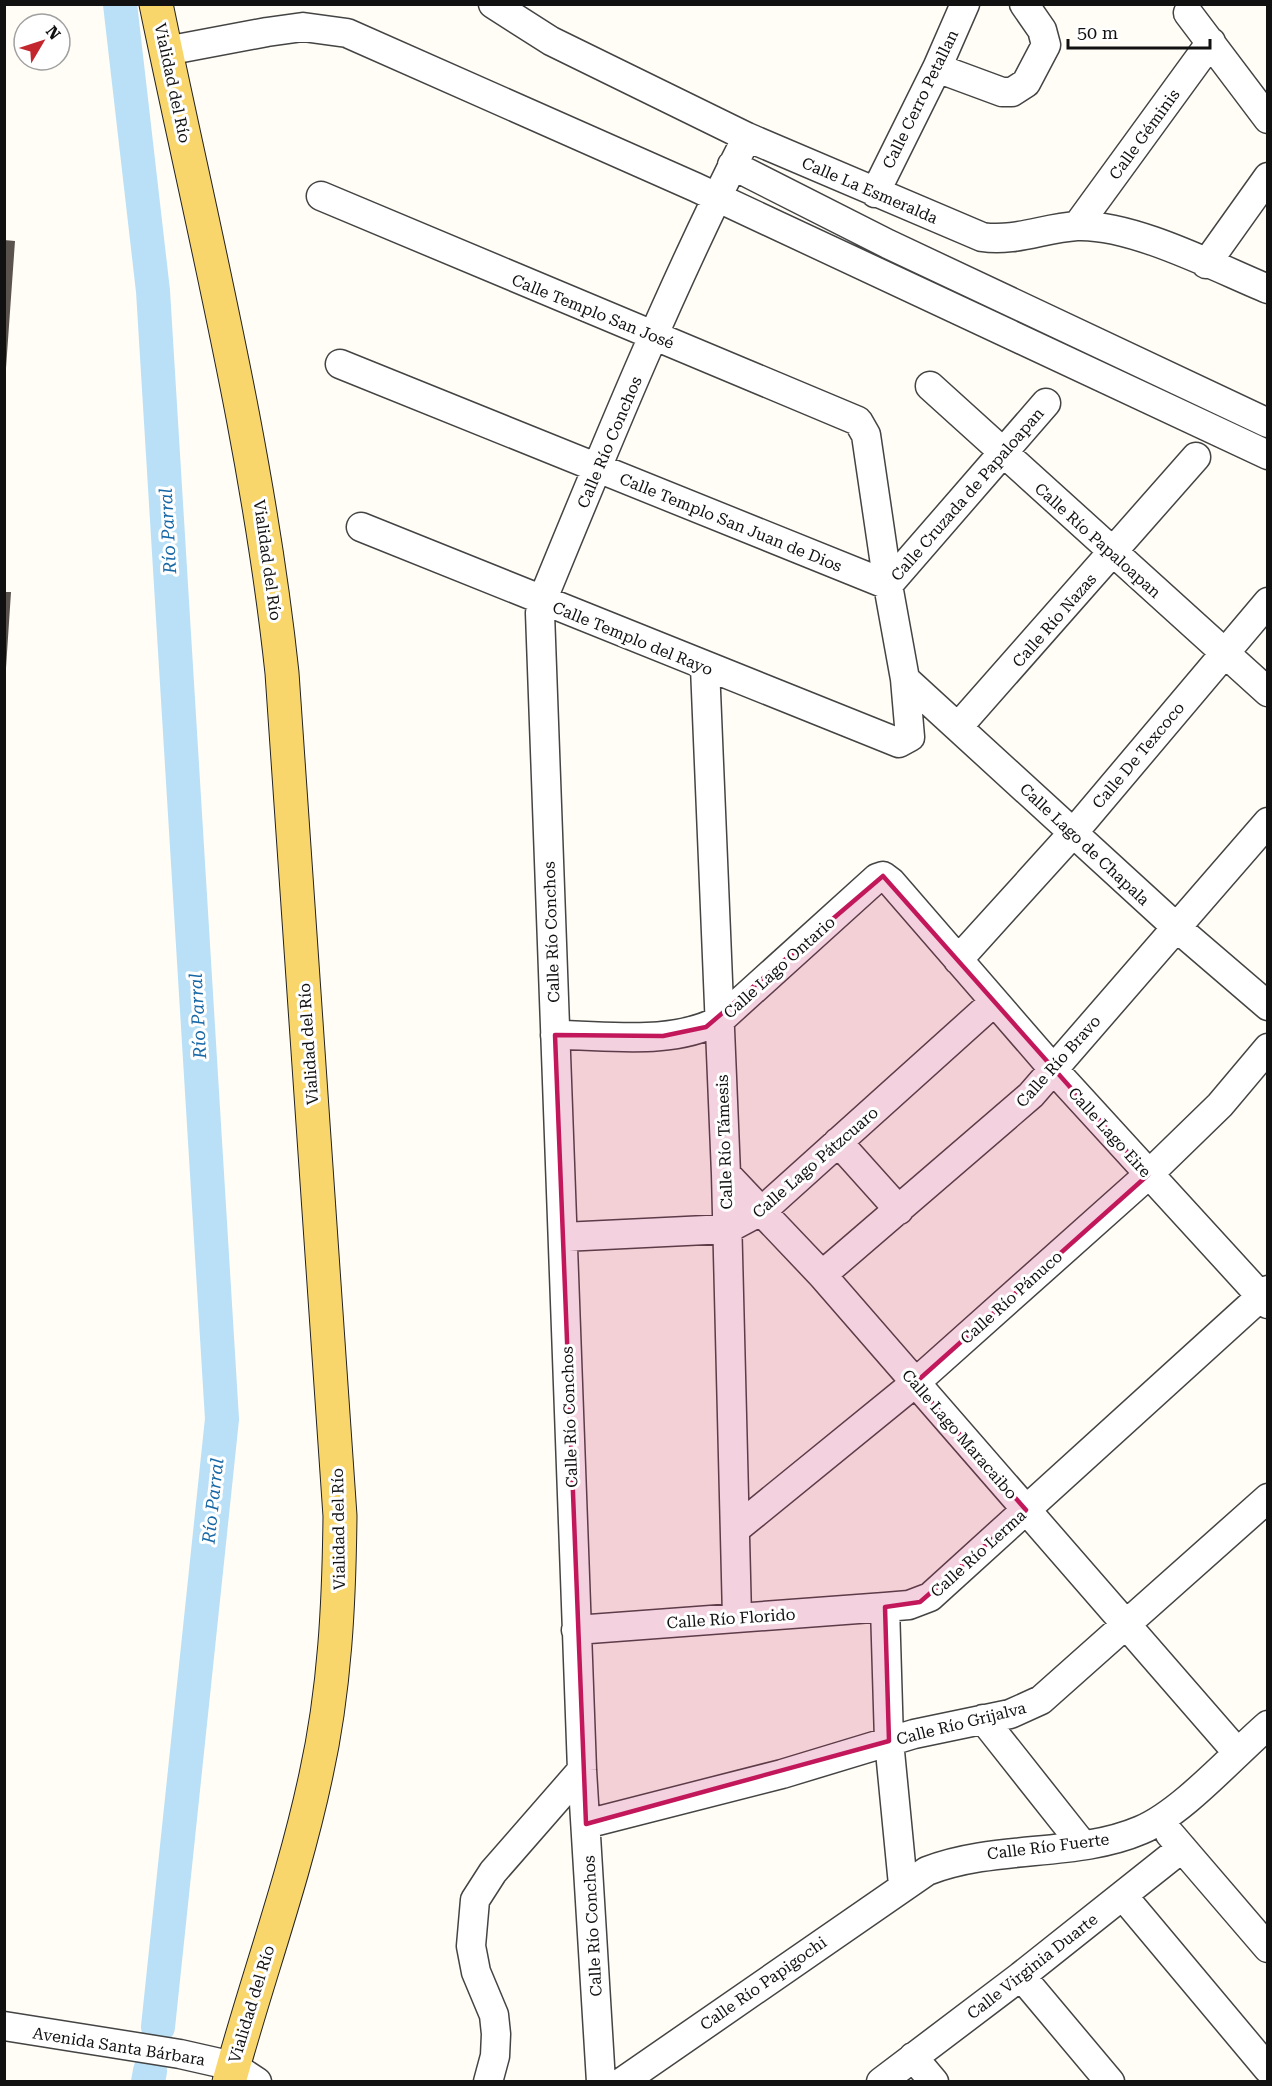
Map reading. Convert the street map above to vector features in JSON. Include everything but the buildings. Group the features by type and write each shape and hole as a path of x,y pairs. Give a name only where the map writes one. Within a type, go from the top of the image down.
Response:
{"main road":[{"name":"Vialidad del Río","path":"156,4 250,443 273,586 283,685 340,1516 336,1641 328,1712 299,1845 239,2076"}],"street":[{"name":"Calle La Esmeralda","path":"493,4 551,41 747,137 982,237 1018,238 1077,226 1106,229 1134,236 1268,289"},
{"name":"Calle Cerro Petallan","path":"875,193 937,68 965,4"},
{"path":"937,68 1002,92 1020,89 1026,83 1046,45 1042,30 1024,4"},
{"path":"1188,13 1268,119"},
{"path":"166,51 303,27 347,33 716,197 1268,455"},
{"name":"Calle Géminis","path":"1077,226 1211,42"},
{"name":"Calle Río Conchos","path":"601,2082 576,1630 540,613 542,602 597,468 682,269 747,137"},
{"path":"732,165 888,244 1268,423"},
{"path":"1206,264 1268,177"},
{"name":"Calle Templo San José","path":"321,196 850,417 864,427 888,585"},
{"name":"Calle Templo San Juan de Dios","path":"340,364 888,585"},
{"name":"Calle Río Papaloapan","path":"930,386 1268,692"},
{"name":"Calle Cruzada de Papaloapan","path":"888,585 1046,404"},
{"name":"Calle Río Nazas","path":"958,727 1196,457"},
{"name":"Calle Templo del Rayo","path":"361,527 542,602 899,743 906,741 912,732 905,679"},
{"path":"888,585 905,679"},
{"name":"Calle De Texcoco","path":"958,960 1073,833 1268,602"},
{"name":"Calle Río Támesis","path":"705,667 726,1174 737,1528 737,1617"},
{"name":"Calle Lago de Chapala","path":"905,679 1176,927 1268,1006"},
{"name":"Calle Río Bravo","path":"822,1275 1031,1095 1268,822"},
{"name":"Calle Lago Ontario","path":"555,1035 663,1036 689,1033 720,1020 877,878 883,876"},
{"name":"Calle Lago Eire","path":"883,876 891,882 1148,1175 1265,1297"},
{"name":"Calle Lago Pátzcuaro","path":"563,1237 727,1229 763,1210 994,1002"},
{"name":"Calle Río Pánuco","path":"737,1528 915,1383 1148,1175 1220,1106 1268,1048"},
{"path":"838,1142 899,1210"},
{"name":"Calle Lago Maracaibo","path":"726,1174 763,1210 822,1275 1237,1752"},
{"name":"Calle Río Lerma","path":"885,1607 909,1605 930,1597 1265,1297"},
{"name":"Calle Río Grijalva","path":"586,1824 782,1774 889,1741 1023,1710 1041,1700 1268,1498"},
{"path":"885,1607 889,1741 903,1885"},
{"name":"Calle Río Florido","path":"576,1630 885,1607"},
{"path":"983,1719 1082,1844"},
{"name":"Calle Río Fuerte","path":"903,1885 927,1871 953,1861 1082,1844 1118,1837 1160,1821 1268,1725"},
{"path":"488,2082 495,2056 496,2034 494,2014 476,1972 471,1946 475,1900 493,1872 582,1770"},
{"path":"1160,1821 1267,1947"},
{"name":"Calle Virginia Duarte","path":"881,2082 1021,1976 1182,1848"},
{"name":"Calle Río Papigochi","path":"622,2082 903,1885"},
{"path":"1123,1896 1268,2069"},
{"path":"1021,1976 1110,2082"},
{"name":"Avenida Santa Bárbara","path":"4,2026 180,2054 239,2076"},
{"path":"914,2057 934,2082"}],"highlighted area":[{"path":"883,876 1148,1175 915,1383 1026,1510 920,1602 885,1607 889,1741 586,1824 555,1035 663,1036 706,1027"}],"waterway":[{"name":"Río Parral","path":"120,4 153,291 222,1419 158,2027"},
{"name":"Río Parral","path":"148,2082 150,2071"}]}
